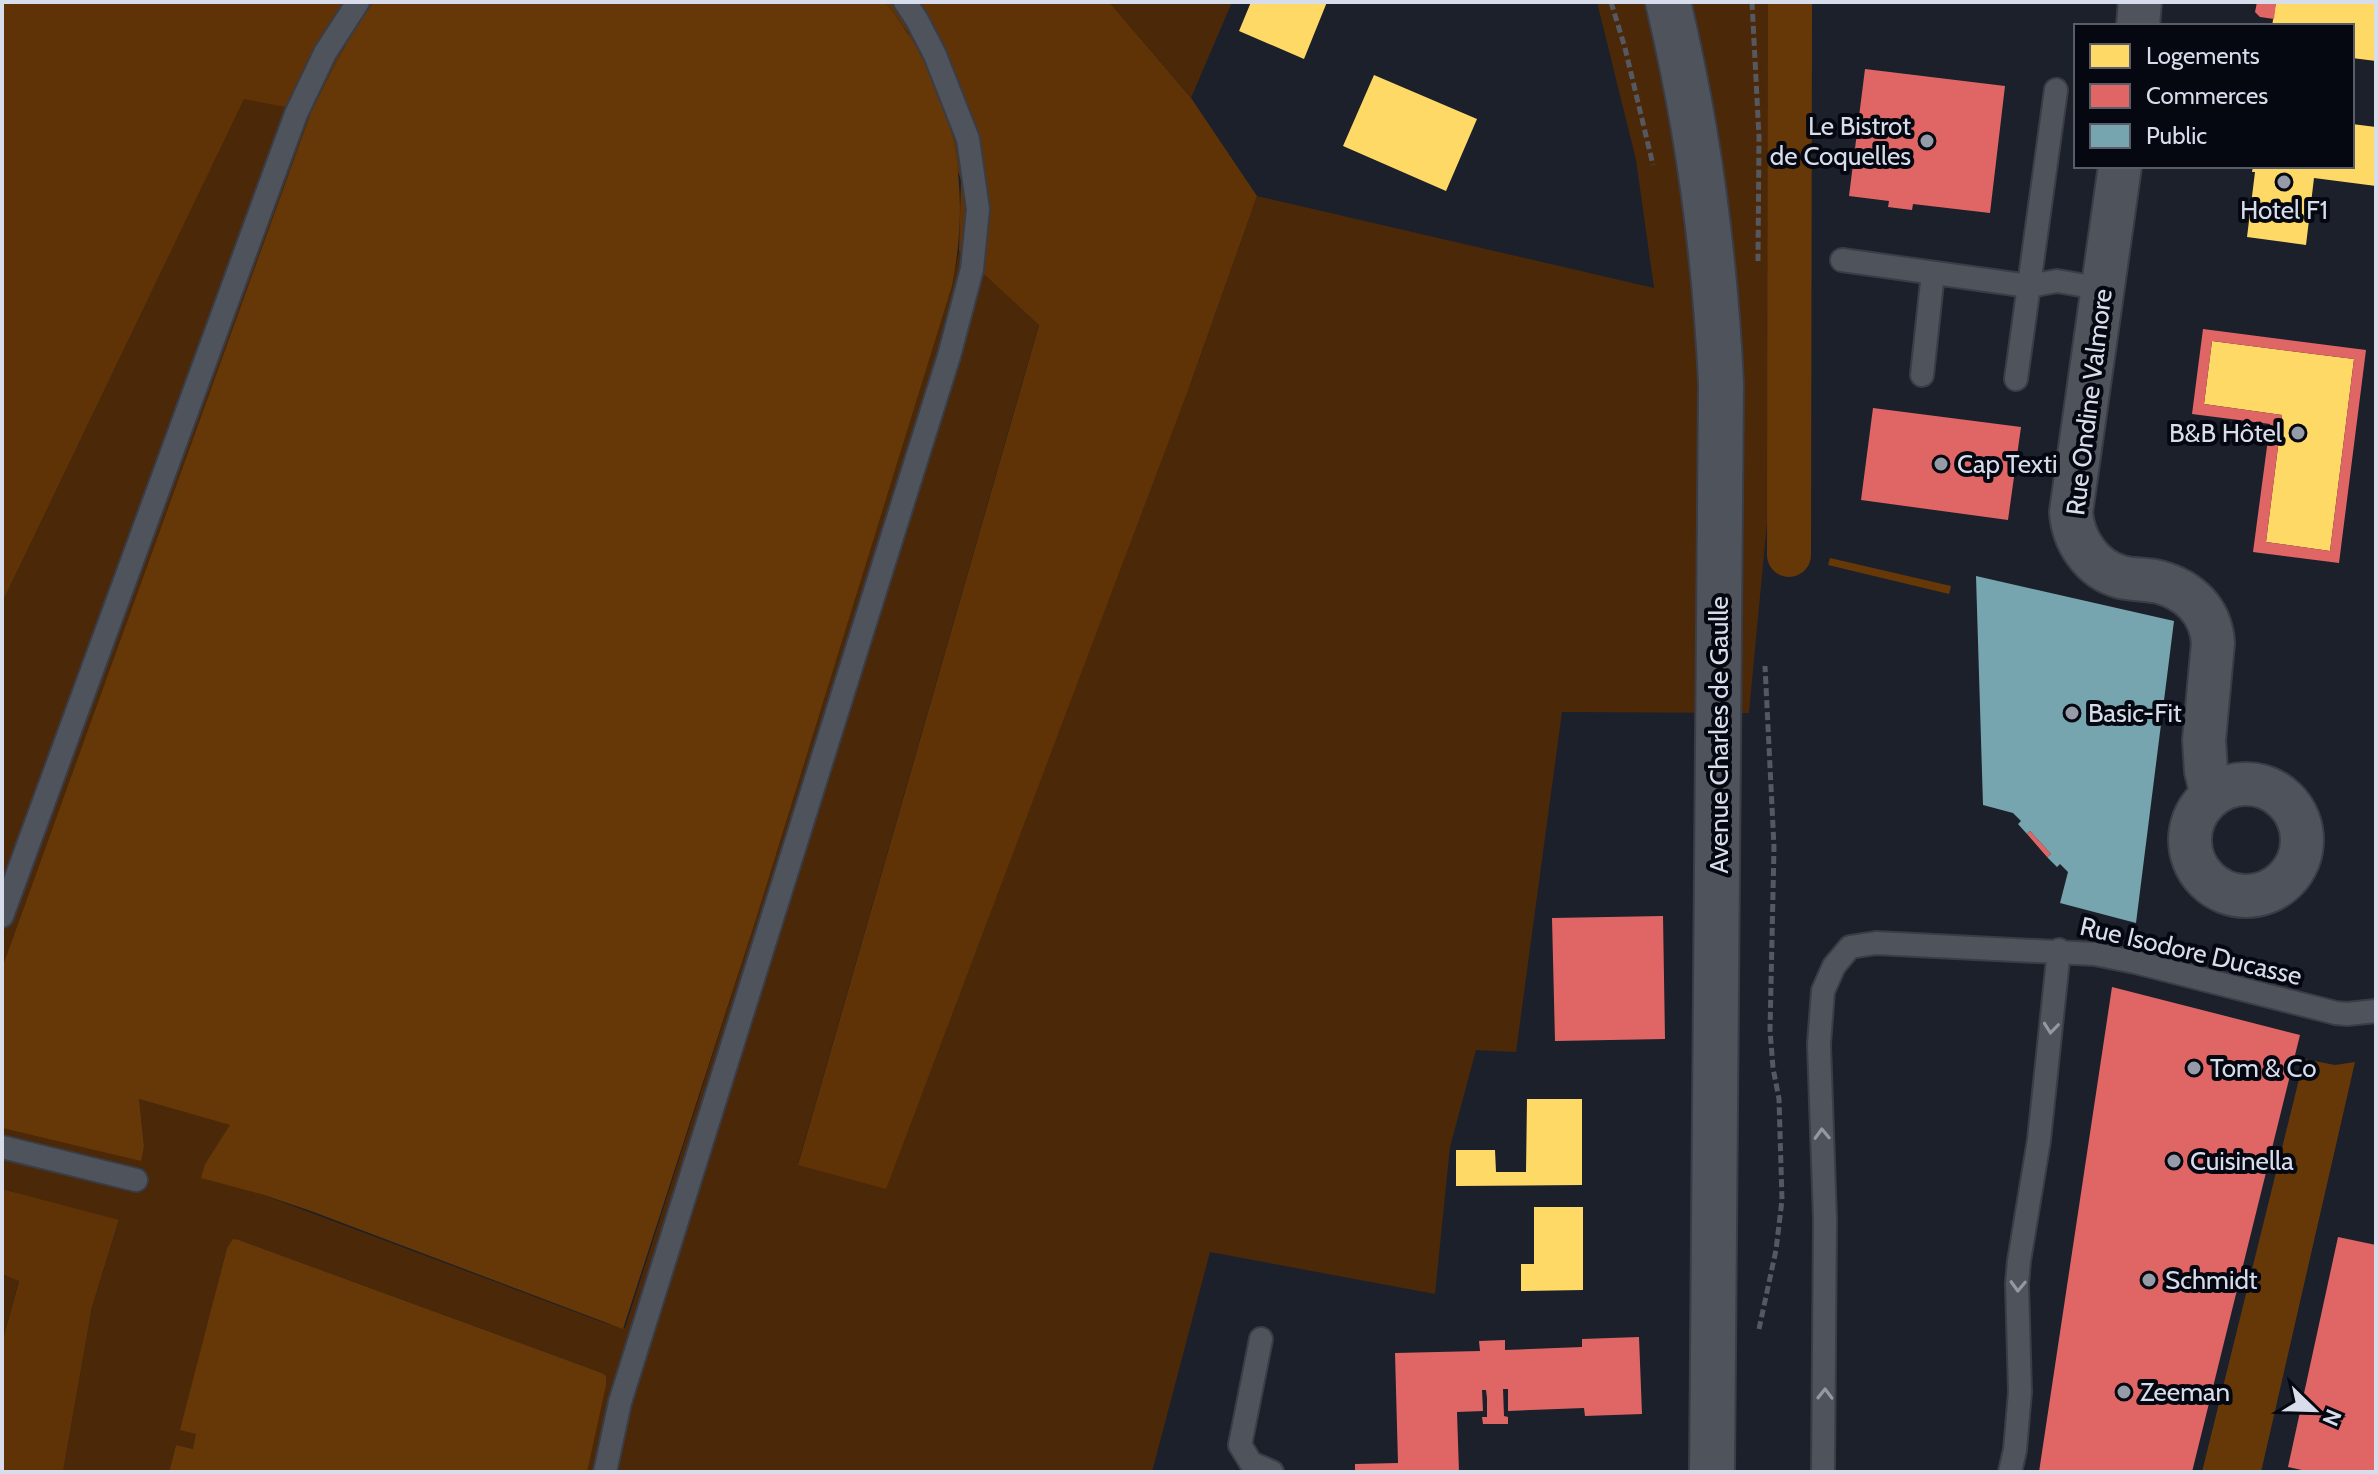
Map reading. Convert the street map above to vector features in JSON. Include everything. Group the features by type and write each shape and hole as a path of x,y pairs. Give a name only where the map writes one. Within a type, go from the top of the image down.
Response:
{"main road":[{"name":"Avenue Charles de Gaulle","path":"1668,2 1684,71 1705,202 1715,287 1721,384 1712,1472"}],"street":[{"path":"2138,24 2140,2"},
{"name":"Rue Ondine Valmore","path":"2120,168 2071,512 2072,529 2085,552 2105,570 2120,577 2174,587 2187,594 2206,614 2212,628 2213,643 2204,756 2212,795"}],"lane":[{"path":"2,916 296,114 325,53 358,2"},
{"path":"605,1472 620,1402 949,356 972,269 978,209 968,139 935,55 905,2"},
{"path":"2016,379 2056,90"},
{"path":"1842,260 2029,286 2057,281 2104,289"},
{"path":"1922,375 1933,273"},
{"name":"Rue Isodore Ducasse","path":"1823,1472 1825,1220 1819,1044 1823,991 1834,966 1850,947 1876,943 2059,950 2123,959 2336,1013 2376,1011"},
{"path":"2010,1472 2020,1392 2019,1261 2037,1161 2059,950"},
{"path":"2,1147 136,1180"},
{"path":"1261,1339 1240,1445 1251,1463 1272,1472"}],"shaded area":[{"path":"2,2 374,2 348,42 311,112 244,99 2,603"},
{"path":"374,2 885,2 927,68 942,101 952,136 960,209 952,286 757,916 623,1329 311,1211 201,1178 205,1164 230,1125 139,1099 144,1146 141,1161 2,1128 2,968 311,112 348,42"},
{"path":"885,2 1109,2 1191,98 1257,196 1190,385 886,1189 798,1165 1039,325 959,251 961,180 908,33"},
{"path":"1109,2 1232,2 1191,98"},
{"path":"1597,2 1773,2 1773,459 1749,713 1562,712 1516,1052 1476,1050 1450,1147 1435,1294 1210,1252 1152,1472 587,1472 602,1373 233,1240 227,1248 181,1430 197,1434 193,1449 176,1445 169,1472 63,1472 92,1307 119,1221 2,1189 2,1128 140,1160 144,1146 139,1099 231,1125 205,1164 261,1194 625,1328 757,916 952,286 959,251 1039,324 798,1164 1190,385 1257,196 1654,288 1636,160"},
{"path":"244,98 311,112 2,968 2,603"},
{"path":"1830,558 1951,586 1949,594 1828,565"},
{"path":"2304,1059 2335,1065 2355,1062 2261,1472 2202,1472"},
{"path":"2,1189 119,1220 92,1307 63,1472 2,1472 2,1343 19,1281 2,1274"},
{"path":"233,1239 602,1373 606,1376 606,1385 587,1472 169,1472 176,1445 193,1449 196,1434 180,1430 227,1248"},
{"path":"2,1274 19,1280 2,1343"}],"building: Logements":[{"path":"1251,2 1327,2 1304,59 1239,31"},
{"path":"2276,2 2376,2 2376,61 2354,58 2354,24 2272,24"},
{"path":"1374,75 1477,119 1446,191 1343,146"},
{"name":"Hotel F1","path":"2354,124 2376,127 2376,186 2314,178 2306,245 2247,237 2255,172 2252,172 2253,168 2354,168"},
{"path":"2212,341 2354,359 2330,551 2266,542 2282,415 2204,404"},
{"path":"1527,1099 1582,1099 1582,1185 1456,1186 1456,1150 1495,1150 1496,1172 1526,1172"},
{"path":"1534,1207 1583,1207 1583,1290 1521,1291 1521,1264 1534,1264"}],"building: Commerces":[{"path":"2257,2 2276,3 2274,19 2260,17 2255,12"},
{"name":"Le Bistrot de Coquelles","path":"1865,69 2005,86 1990,213 1913,204 1912,210 1888,207 1889,201 1849,196"},
{"path":"2203,329 2366,350 2339,563 2253,552 2270,424 2192,414","holes":["2212,341 2354,359 2330,551 2266,542 2282,415 2204,404"]},
{"name":"Cap Texti","path":"1873,408 2021,427 2008,520 1861,500"},
{"path":"2030,831 2051,854 2047,857 2027,834"},
{"path":"1663,916 1665,1039 1555,1041 1552,918"},
{"path":"2112,987 2300,1035 2192,1472 2039,1472"},
{"path":"2338,1237 2376,1245 2376,1472 2311,1472 2288,1467"},
{"path":"1639,1337 1642,1414 1585,1416 1584,1408 1508,1411 1508,1389 1503,1389 1504,1416 1508,1417 1508,1424 1483,1424 1482,1417 1487,1417 1487,1398 1486,1390 1482,1390 1483,1411 1457,1412 1459,1472 1355,1472 1355,1464 1398,1463 1395,1353 1480,1351 1479,1341 1505,1340 1505,1350 1582,1347 1582,1339"}],"building: Public":[{"name":"Basic-Fit","path":"1976,576 2174,621 2136,923 2060,903 2068,872 2047,857 2051,854 2030,831 2027,834 2013,813 1983,805"}],"waterway":[{"path":"1789,555 1790,2"}],"place":[{"name":"Le Bistrot de Coquelles","path":"1927,141"},
{"name":"Hotel F1","path":"2284,182"},
{"name":"B&B Hôtel","path":"2298,433"},
{"name":"Cap Texti","path":"1941,464"},
{"name":"Basic-Fit","path":"2072,713"},
{"name":"Tom & Co","path":"2194,1068"},
{"name":"Cuisinella","path":"2174,1161"},
{"name":"Schmidt","path":"2149,1280"},
{"name":"Zeeman","path":"2124,1392"}]}
